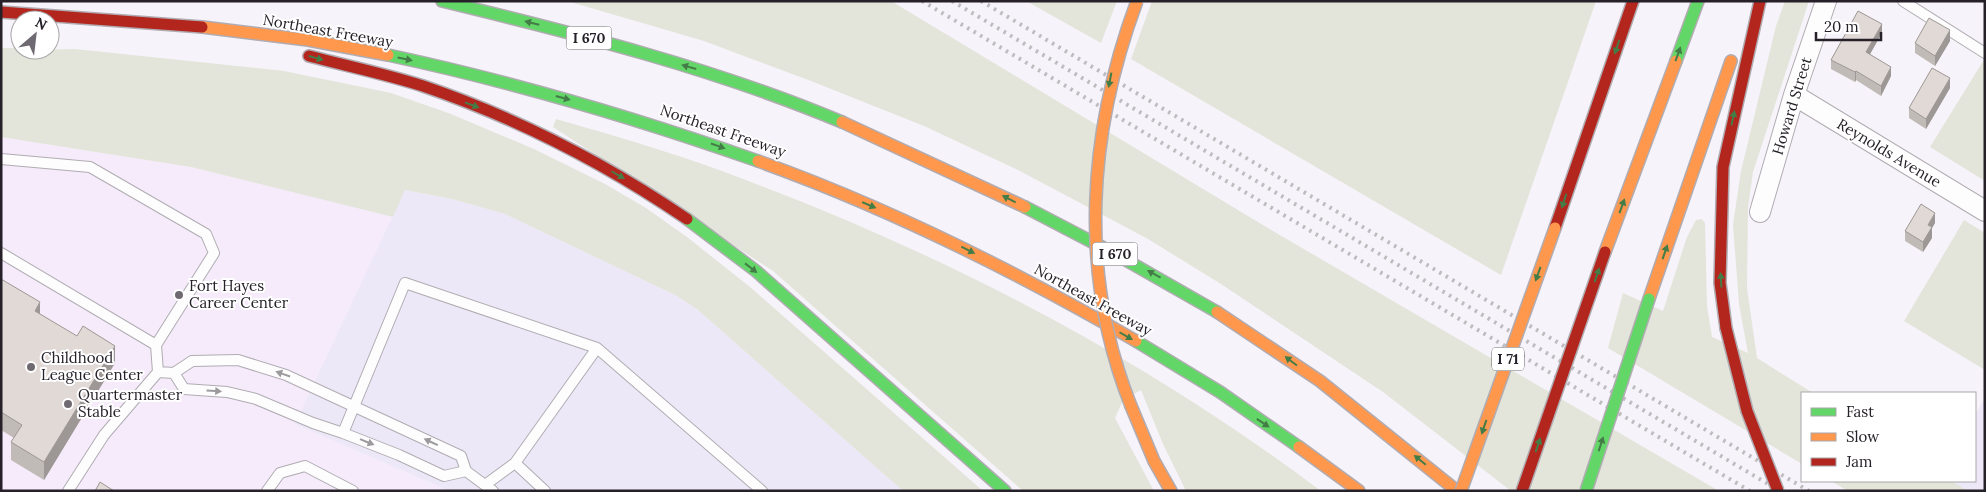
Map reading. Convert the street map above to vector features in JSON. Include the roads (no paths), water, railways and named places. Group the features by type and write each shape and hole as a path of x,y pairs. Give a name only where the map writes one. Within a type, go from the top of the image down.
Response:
{"highway":[{"name":"I 670","path":"442,1 568,32 735,81 876,136 999,194 1156,275 1273,348 1382,428 1459,491"},
{"path":"1137,1 1123,34 1112,68 1101,131 1095,188 1102,298 1114,359 1154,461 1171,491"},
{"name":"I 71","path":"1459,491 1554,228 1633,1"},
{"path":"1522,491 1605,252 1698,1"},
{"path":"1586,491 1649,298 1738,41 1755,1"},
{"path":"1760,1 1723,167 1720,220 1720,283 1736,379 1750,424 1778,491"},
{"name":"Northeast Freeway","path":"1,12 202,26 351,48 488,78 638,117 790,171 924,228 1055,295 1172,362 1300,448 1360,491"},
{"path":"202,26 422,86 501,116 570,147 637,186 699,228 756,271 1005,491"}],"street":[{"name":"Howard Street","path":"1760,212 1794,96 1826,1"},
{"name":"Reynolds Avenue","path":"1794,96 1985,211"}],"lane":[{"path":"1903,1 1985,52"},
{"path":"1,158 90,167 206,234 214,254 156,345 158,372 104,435 68,491"},
{"path":"1,253 156,345"},
{"path":"344,433 405,283 597,348 762,491"},
{"path":"158,372 174,373 192,361 238,360 286,375 460,456 466,471 489,488 515,463 597,348"},
{"path":"174,373 184,390 227,392 256,399 313,424 344,433 444,476 466,471"},
{"path":"515,463 545,491"},
{"path":"267,491 280,473 305,466 353,491"}],"railway":[{"path":"922,1 1750,491"},
{"path":"952,1 1780,491"},
{"path":"981,1 1809,491"}],"place":[{"name":"Fort Hayes Career Center","path":"179,295"},
{"name":"Childhood League Center","path":"31,367"},
{"name":"Quartermaster Stable","path":"68,404"}]}
